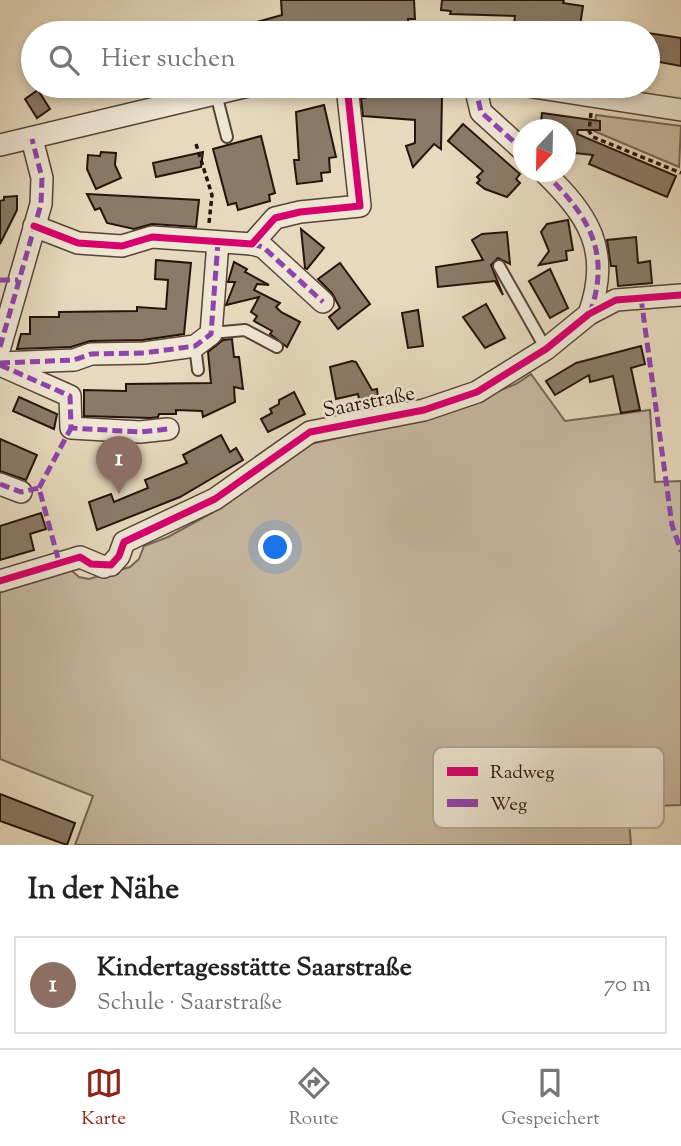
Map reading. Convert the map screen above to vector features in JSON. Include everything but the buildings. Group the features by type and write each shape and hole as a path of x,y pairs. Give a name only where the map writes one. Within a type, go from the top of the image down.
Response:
{"street":[{"path":"0,145 200,98"},
{"path":"252,244 275,218 360,206 348,98"},
{"path":"478,98 481,111 513,141"},
{"path":"604,98 681,110"},
{"path":"0,347 9,280 41,204 42,178 32,139"},
{"path":"553,182 580,211 593,237 598,280 589,314"},
{"path":"34,226 78,243 122,246 152,237 264,247 323,302"},
{"path":"0,364 74,360 91,354 144,353 203,340 213,241"},
{"name":"Saarstraße","path":"0,581 80,557 108,566 124,542 215,499 310,432 424,410 477,392 546,349 589,314 616,300 681,295"},
{"path":"0,364 70,396 71,428 140,432 168,429"},
{"path":"0,484 21,492"}],"lane":[{"path":"217,98 227,137"},
{"path":"499,266 546,349"},
{"path":"198,370 203,340 245,330 277,346"}],"path":[{"path":"591,111 589,131 593,137 681,173"},
{"path":"197,144 212,195 213,241"}],"shaded area":[{"path":"596,115 681,126 679,167 594,131"},
{"path":"531,374 565,421 650,410 655,482 681,481 681,805 664,806 664,747 433,747 433,828 630,828 631,845 75,845 93,796 0,759 0,590 70,569 79,577 89,579 130,567 139,559 144,546 168,537 221,508 302,446 439,415 516,384"}],"marked path":[{"path":"478,98 481,112 513,141"},
{"path":"0,347 41,204 42,178 32,139"},
{"path":"553,182 583,219 596,252 596,291 590,313"},
{"path":"0,363 74,360 91,354 144,353 195,346 211,334 218,242"},
{"path":"252,244 263,247 323,302"},
{"path":"0,280 18,280"},
{"path":"641,298 672,525 681,551"},
{"path":"0,365 70,396 71,428 140,432 168,429"},
{"path":"39,488 71,428"},
{"path":"0,484 21,492 39,488 59,562"}],"cycle path":[{"path":"34,226 78,243 122,246 152,237 252,244 275,218 300,212 360,206 348,98"},
{"path":"0,581 80,557 91,564 111,565 119,556 124,542 215,499 310,432 424,410 477,392 546,349 589,314 616,300 681,295"}],"place":[{"name":"Kindertagesstätte Saarstraße","path":"119,494"}]}
